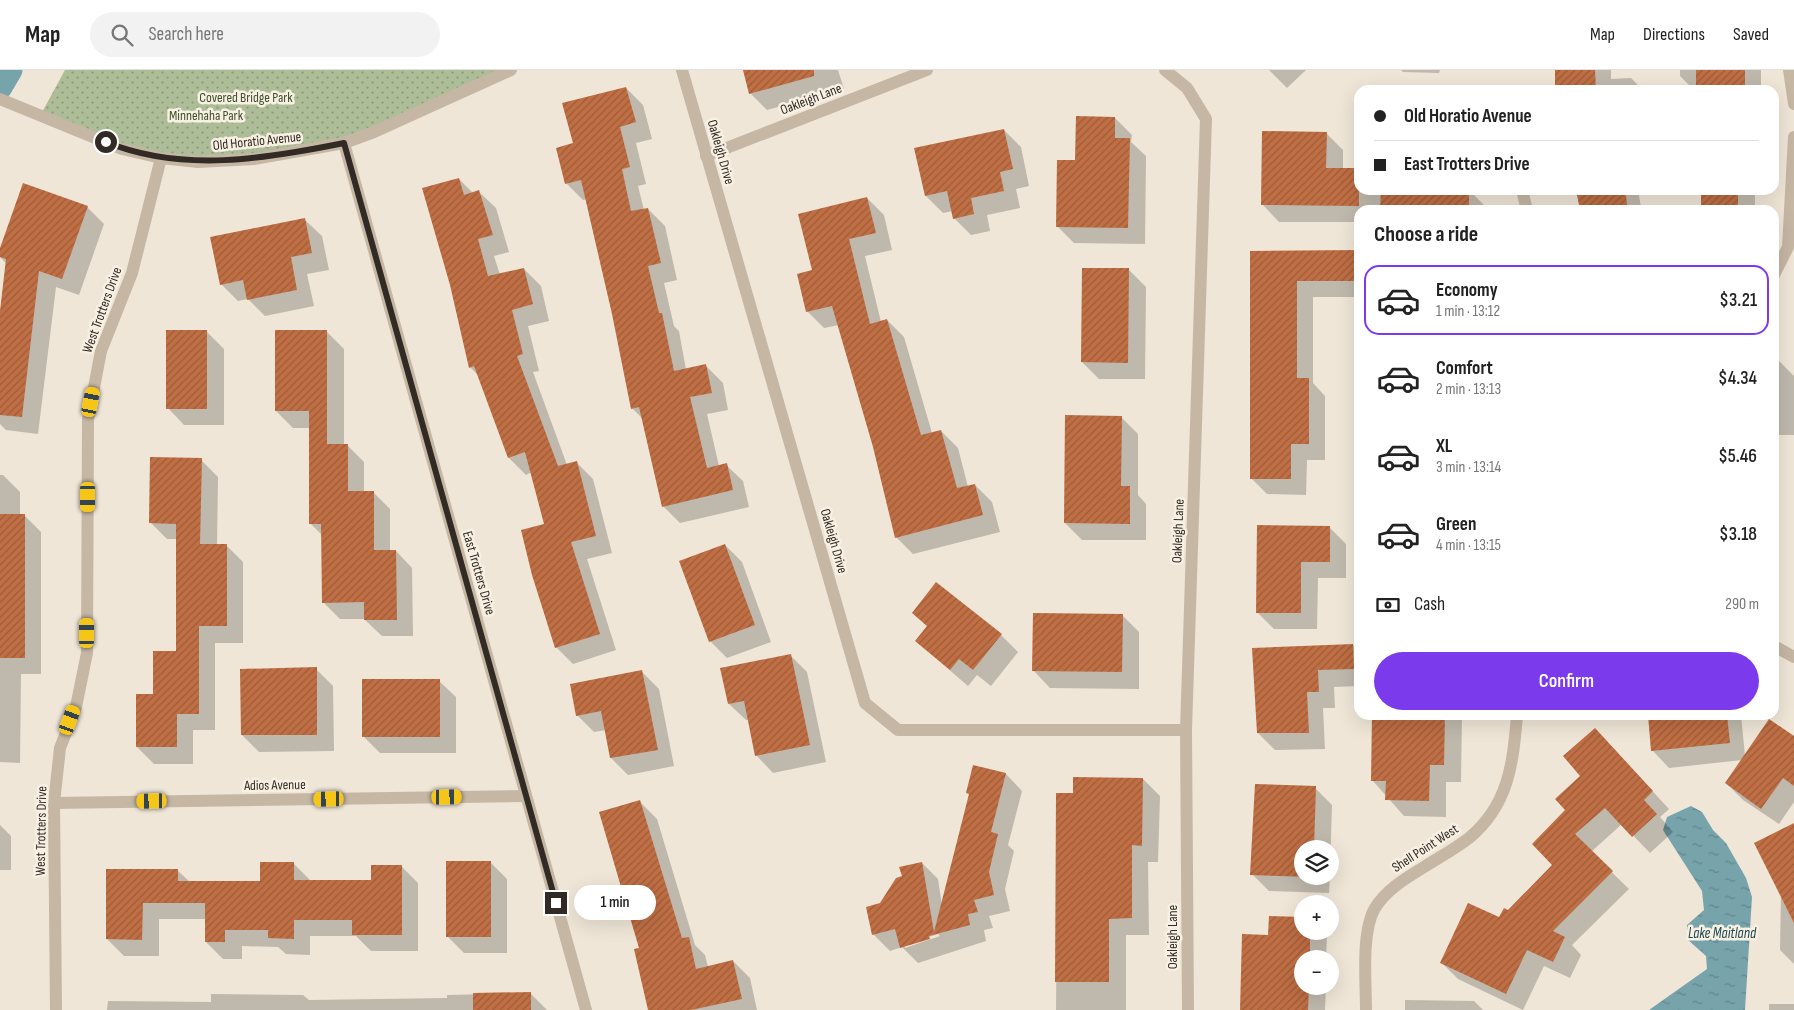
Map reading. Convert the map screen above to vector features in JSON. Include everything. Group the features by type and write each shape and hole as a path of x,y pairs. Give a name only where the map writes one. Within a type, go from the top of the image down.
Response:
{"street":[{"name":"Old Horatio Avenue","path":"4,101 122,149 161,158 198,162 254,159 344,143 374,132 511,70"},
{"name":"Oakleigh Drive","path":"682,70 865,703 898,730 1186,730"},
{"name":"Oakleigh Lane","path":"706,156 927,70"},
{"name":"Oakleigh Lane","path":"1165,70 1187,88 1206,119 1186,730 1188,1010"},
{"path":"1789,70 1794,104"},
{"path":"1779,265 1788,248 1794,137"},
{"name":"East Trotters Drive","path":"344,143 586,1010"},
{"name":"West Trotters Drive","path":"56,1010 54,803 60,748 76,707 87,653 88,418 101,351 132,273 161,158"},
{"path":"1779,649 1794,657"},
{"name":"Shell Point West","path":"1366,1010 1367,946 1369,924 1375,909 1393,887 1469,838 1497,807 1512,766 1517,720"},
{"name":"Adios Avenue","path":"54,803 526,796"}],"green space":[{"name":"Minnehaha Park","path":"65,70 511,70 374,132 307,151 161,158 40,116"}],"water":[{"name":"Lake Maitland","path":"1691,806 1702,812 1713,830 1726,843 1746,878 1752,897 1745,1010 1649,1010 1707,969 1706,956 1687,939 1687,925 1704,910 1702,891 1663,830 1667,817"}],"building":[{"path":"743,70 814,70 814,76 749,94"},
{"path":"1555,70 1595,70 1596,85 1555,85"},
{"path":"1696,70 1745,70 1745,85 1696,85"},
{"path":"626,87 636,122 620,127 630,167 622,169 631,211 648,208 661,263 648,266 659,313 662,313 674,371 706,364 712,393 690,397 707,468 727,463 733,490 662,507 639,407 631,409 612,314 581,180 565,184 556,148 573,143 562,103"},
{"path":"1076,116 1115,117 1115,138 1130,138 1128,228 1056,227 1057,160 1075,160"},
{"path":"1004,129 1013,169 1000,172 1004,191 971,198 974,214 953,219 947,191 925,196 914,148"},
{"path":"1262,131 1327,132 1326,168 1354,168 1354,195 1359,195 1359,205 1261,205"},
{"path":"459,178 464,195 479,190 493,235 478,239 488,276 524,268 533,304 512,310 523,354 517,356 558,466 577,461 596,536 571,542 600,634 555,648 532,575 521,530 544,524 525,452 508,458 474,366 469,368 450,285 422,188"},
{"path":"23,183 88,206 62,279 39,271 22,417 0,415 0,311 6,259 0,257 0,248"},
{"path":"1381,195 1469,195 1469,205 1380,205"},
{"path":"1577,195 1626,195 1627,205 1579,205"},
{"path":"1701,195 1738,195 1738,205 1701,205"},
{"path":"867,197 876,233 849,239 870,324 887,319 921,435 941,430 957,488 975,484 983,515 895,538 873,447 832,306 806,312 797,274 812,270 798,214"},
{"path":"305,218 312,253 291,257 297,290 247,300 243,280 220,285 210,237"},
{"path":"1354,250 1354,281 1297,281 1297,378 1309,378 1309,444 1291,444 1291,479 1250,479 1250,251"},
{"path":"1082,268 1129,268 1128,363 1081,362"},
{"path":"166,330 207,330 207,409 166,409"},
{"path":"275,330 327,330 327,444 348,444 348,491 374,491 374,550 396,550 397,620 364,620 364,602 322,603 321,524 309,524 309,411 275,411"},
{"path":"1065,415 1122,416 1121,486 1130,486 1130,524 1064,523"},
{"path":"150,457 202,458 200,544 227,544 227,626 199,626 199,714 177,714 177,747 136,747 136,694 153,694 153,651 176,651 176,524 149,523"},
{"path":"0,514 25,514 25,658 0,658"},
{"path":"1257,525 1330,526 1330,562 1301,562 1301,613 1256,613"},
{"path":"725,544 755,625 709,642 679,561"},
{"path":"936,582 1002,634 973,670 959,659 950,670 915,641 927,626 912,613"},
{"path":"1033,613 1123,614 1122,672 1032,671"},
{"path":"1353,644 1354,669 1318,670 1319,692 1307,692 1309,733 1257,733 1252,648"},
{"path":"791,654 810,745 755,756 744,701 728,704 720,668"},
{"path":"317,667 317,735 241,735 240,669"},
{"path":"642,670 658,750 610,758 601,711 576,716 570,684"},
{"path":"362,679 440,679 440,737 362,737"},
{"path":"1372,720 1445,720 1444,765 1430,765 1429,801 1385,800 1386,781 1371,781"},
{"path":"1648,720 1728,720 1730,743 1651,751"},
{"path":"1768,720 1794,736 1794,786 1783,778 1761,809 1725,783"},
{"path":"1595,728 1653,791 1644,800 1657,814 1632,837 1605,808 1575,834 1613,871 1553,931 1565,937 1553,962 1527,950 1506,994 1440,963 1468,903 1499,917 1504,908 1508,910 1552,865 1532,844 1565,810 1555,799 1580,776 1563,756"},
{"path":"973,765 1006,773 991,832 998,834 989,872 994,895 974,900 978,912 968,914 970,925 929,936 930,939 900,948 895,929 872,935 866,907 880,903 896,878 902,876 899,867 922,862 934,932 969,794 966,793"},
{"path":"1073,777 1143,778 1142,846 1132,845 1132,918 1109,919 1109,982 1055,982 1056,793 1073,793"},
{"path":"1255,784 1316,786 1314,840 1294,840 1294,876 1250,875"},
{"path":"640,800 682,938 689,937 696,969 733,960 742,999 691,1010 648,1010 634,949 639,948 599,812"},
{"path":"1794,823 1794,923 1754,843"},
{"path":"446,861 491,861 491,937 446,937"},
{"path":"260,862 294,862 294,880 371,880 371,865 402,865 402,935 352,935 352,920 294,920 294,939 268,938 268,930 225,930 225,942 205,942 205,903 143,903 142,940 106,939 106,869 178,869 178,881 260,881"},
{"path":"1269,916 1294,917 1294,940 1310,940 1310,950 1294,950 1294,995 1309,995 1308,1010 1240,1010 1242,934 1268,935"},
{"path":"531,992 531,1010 473,1010 473,993"}],"waterway":[{"path":"0,87 10,70"}],"route":[{"path":"106,142 122,149 161,158 198,162 254,159 344,143 556,903"}],"park label":[{"name":"Covered Bridge Park","path":"246,97"}]}
